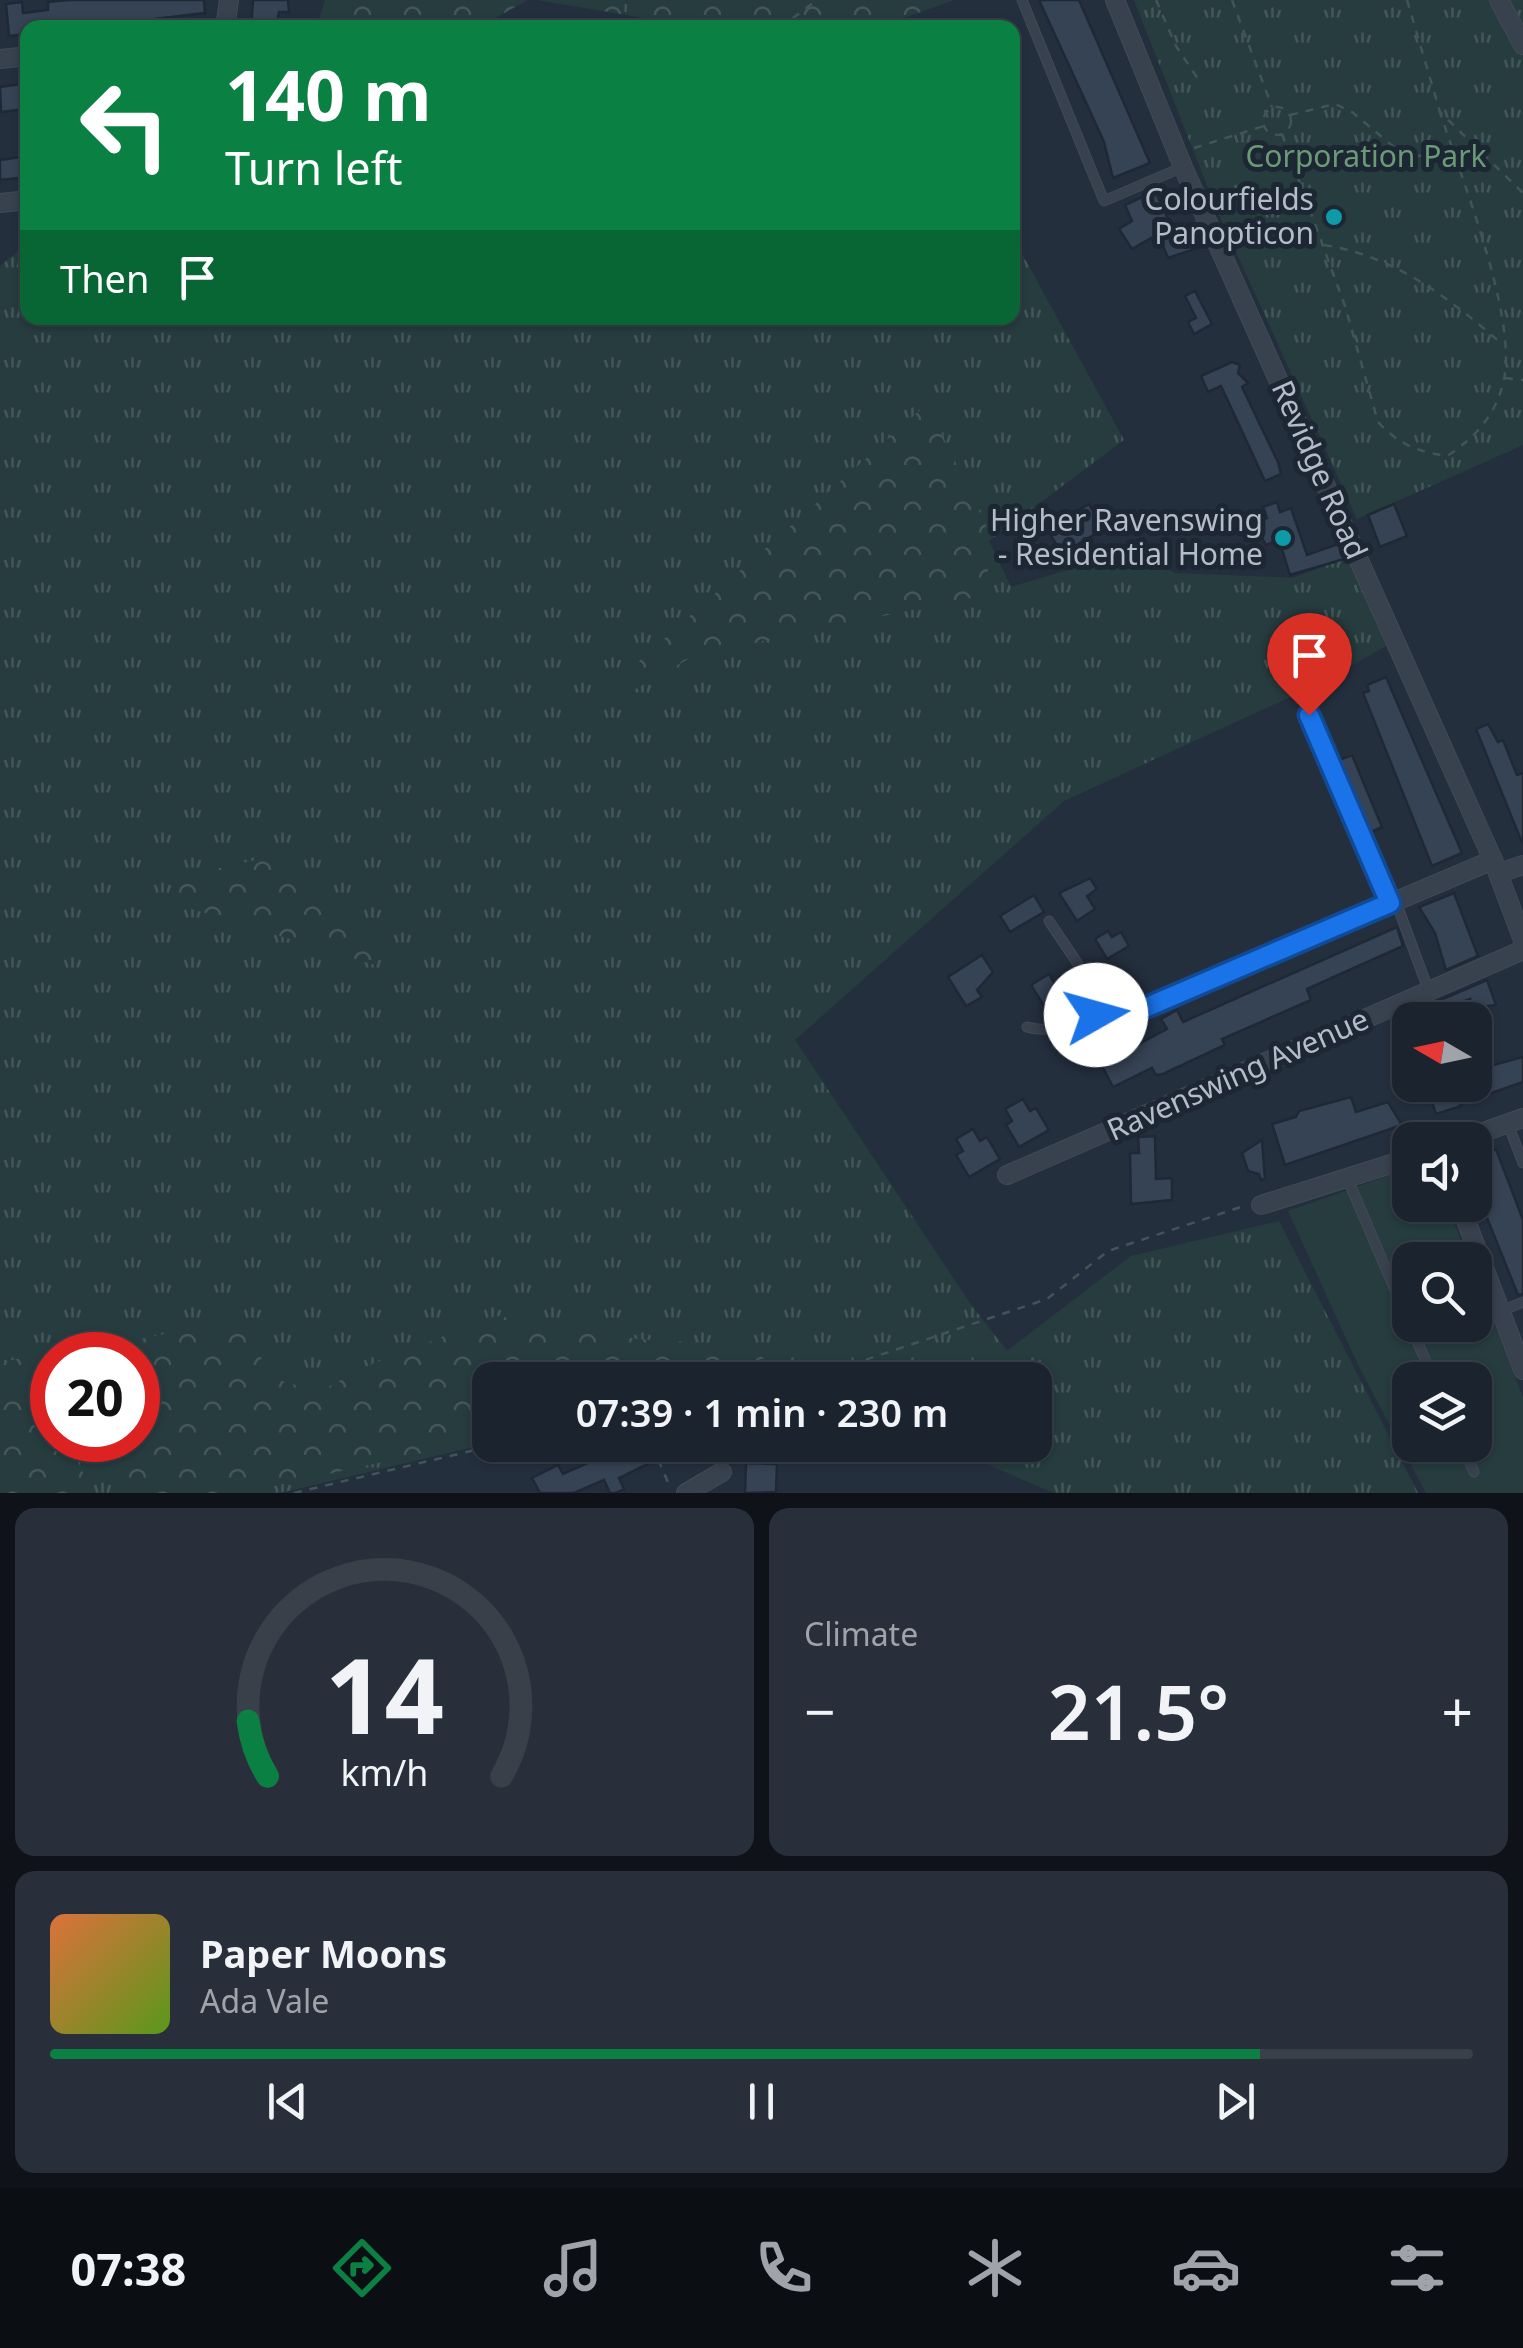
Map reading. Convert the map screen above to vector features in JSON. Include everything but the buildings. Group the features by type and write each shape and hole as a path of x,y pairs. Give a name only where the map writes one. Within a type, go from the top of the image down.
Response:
{"street":[{"name":"Revidge Road","path":"1114,0 1181,160 1496,867 1523,940"},
{"path":"1499,0 1523,45"},
{"path":"1106,1021 1393,902 1496,867 1523,865"},
{"name":"Ravenswing Avenue","path":"1007,1175 1523,950"},
{"path":"1492,1129 1516,1121"},
{"path":"1260,1206 1392,1164"},
{"path":"1467,1222 1523,1370"},
{"path":"686,1493 722,1472"}],"lane":[{"path":"1022,0 1104,201 1181,160"},
{"path":"1309,715 1428,989"},
{"path":"1027,1027 1045,1032 1106,1021 1078,964 1049,921"},
{"path":"1516,1121 1523,1163"},
{"path":"1348,1180 1392,1283"},
{"path":"1501,1311 1523,1302"},
{"path":"1470,1462 1474,1472"}],"path":[{"path":"791,20 818,0"},
{"path":"1156,0 1176,46 1198,80"},
{"path":"1232,0 1272,107"},
{"path":"1282,134 1322,244 1378,422 1390,436 1416,451 1447,456 1475,438 1505,378 1504,346 1498,302 1407,0"},
{"path":"1290,115 1335,104 1352,112 1400,154 1421,156 1452,149"},
{"path":"1272,107 1282,107 1290,115 1290,128 1282,134 1274,134 1264,126 1265,112 1272,107"},
{"path":"1440,112 1523,194"},
{"path":"1181,160 1264,126"},
{"path":"1322,244 1377,259 1439,291 1504,346"},
{"path":"1505,378 1523,380"},
{"path":"859,1362 1047,1298 1108,1251 1231,1207 1260,1206"},
{"path":"294,1493 472,1451"},
{"path":"659,1462 673,1493"}],"green space":[{"path":"325,0 528,0 492,20 319,20"},
{"path":"537,0 954,0 898,20 656,20"},
{"name":"Corporation Park","path":"1134,0 1523,0 1523,445 1357,519 1214,203"},
{"path":"20,250 20,325 1020,325 1020,250 1124,440 989,541 1011,587 1135,550 1175,573 1292,578 1348,558 1386,646 1316,685 1064,801 795,1040 970,1303 1007,1351 1131,1256 1279,1221 1392,1442 1392,1462 1402,1462 1418,1493 1054,1493 982,1462 1052,1462 1052,1362 472,1362 472,1447 280,1493 0,1493 0,266"},
{"path":"927,404 986,525 989,594 695,655 634,690 627,672"},
{"path":"270,857 312,881 374,947 375,965 182,906 174,894 175,878"},
{"path":"1392,1174 1392,1222 1454,1222 1462,1242 1392,1242 1392,1342 1492,1342 1492,1319 1523,1397 1523,1493 1426,1493 1410,1462 1492,1462 1492,1362 1392,1362 1392,1429 1359,1367 1288,1211"},
{"path":"496,1316 638,1339 752,1346 767,1362 472,1362 472,1442 243,1493 123,1493 105,1462 160,1462 160,1335 240,1319 272,1378 319,1392 369,1365"},
{"path":"25,1357 30,1367 30,1462 78,1462 93,1493 9,1493 0,1480 0,1363"}],"place":[{"name":"Colourfields Panopticon","path":"1334,217"},
{"name":"Higher Ravenswing - Residential Home","path":"1283,538"}],"route":[{"path":"1096,1015 1104,1015 1112,1022 1390,903 1309,715"}]}
